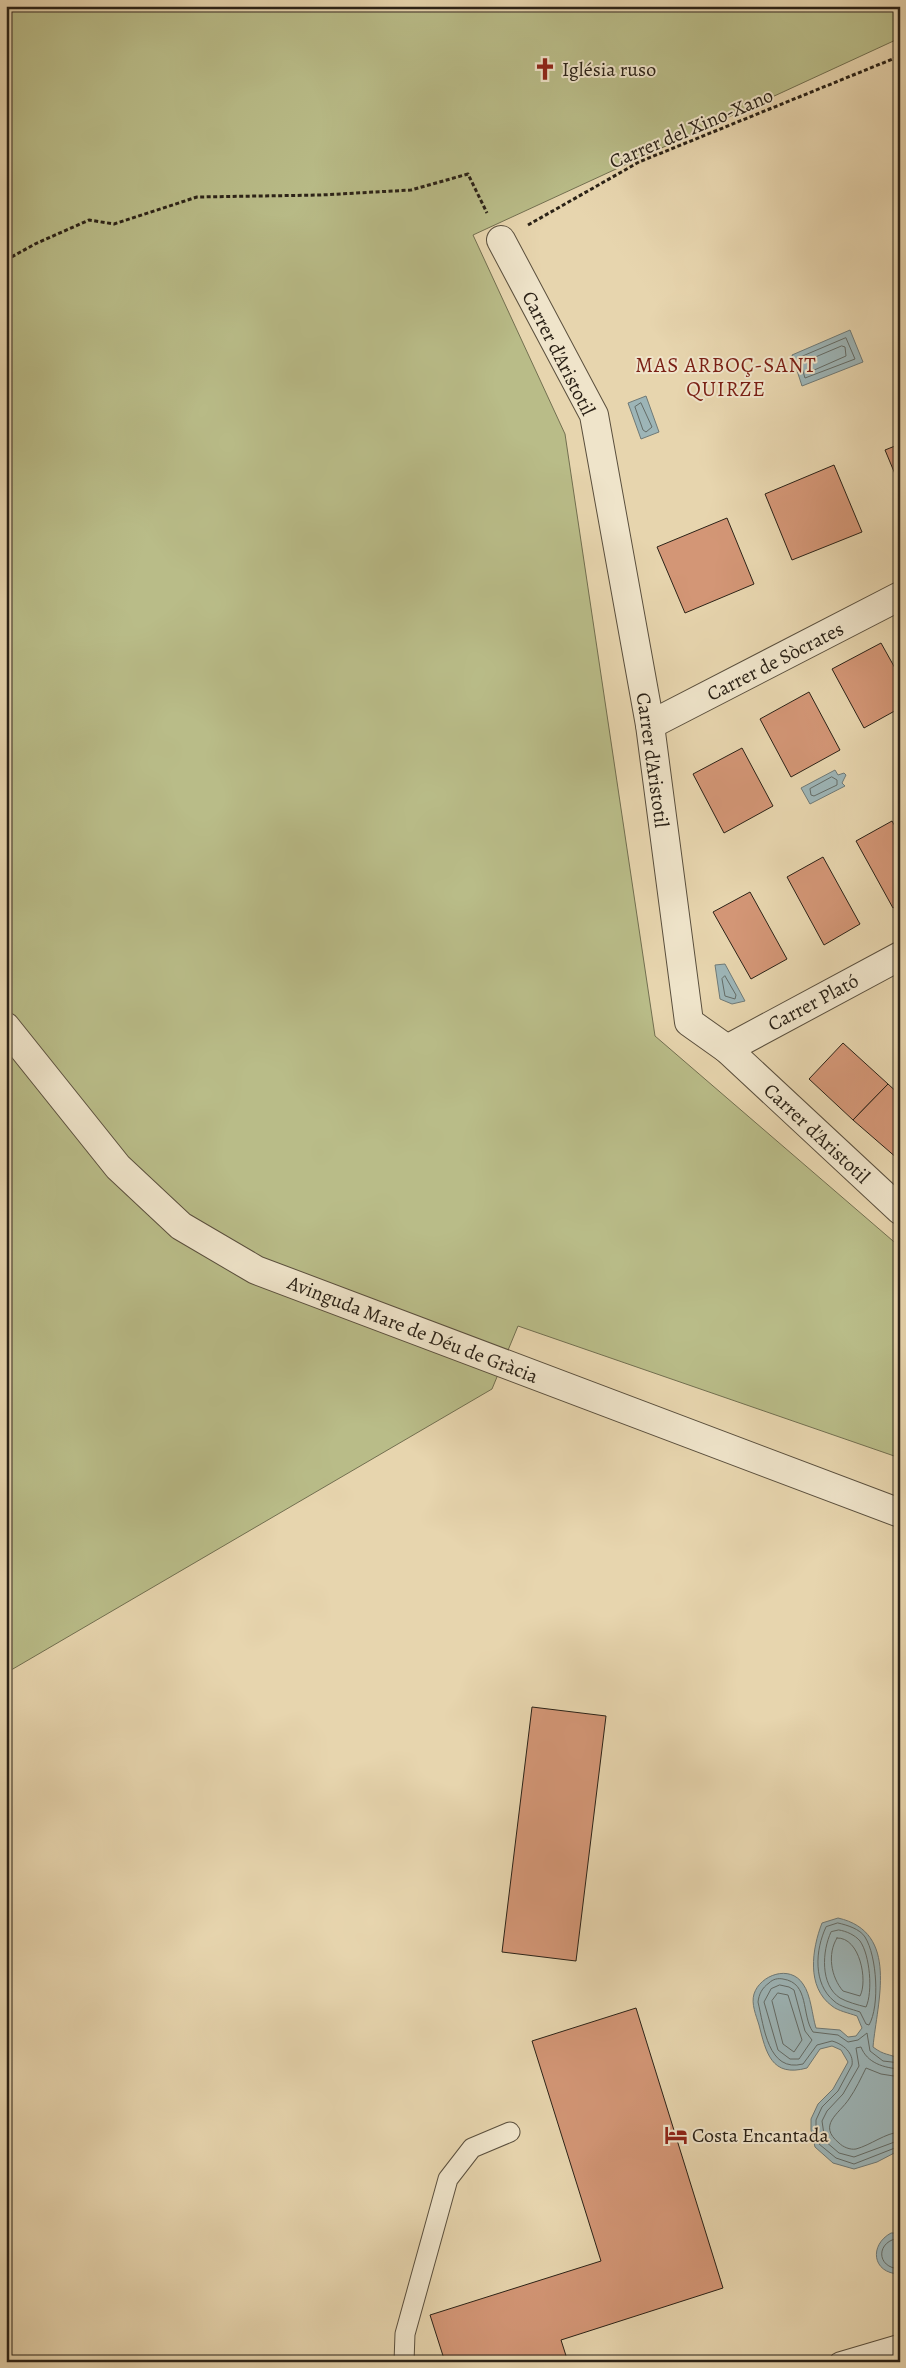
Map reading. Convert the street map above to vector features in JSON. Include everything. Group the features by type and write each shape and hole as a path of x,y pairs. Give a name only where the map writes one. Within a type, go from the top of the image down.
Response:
{"street":[{"name":"Carrer d'Aristotil","path":"501,240 594,415 650,725 689,1022 727,1049 900,1210"},
{"name":"Carrer de Sòcrates","path":"650,725 900,596"},
{"name":"Carrer Plató","path":"727,1049 900,956"},
{"name":"Avinguda Mare de Déu de Gràcia","path":"6,1027 118,1167 181,1226 256,1270 900,1513"}],"lane":[{"path":"404,2362 405,2334 448,2179 472,2148 510,2132"},
{"path":"839,2362 900,2344"}],"path":[{"name":"Carrer del Xino-Xano","path":"501,240 639,162 900,56"},
{"path":"6,260 35,244 90,220 114,224 197,197 321,195 411,190 468,174 501,240"}],"green space":[{"path":"6,6 900,6 900,38 473,235 565,434 655,1036 900,1247 900,1458 518,1326 492,1389 6,1673"}],"water":[{"path":"850,330 863,362 802,386 792,355"},
{"path":"646,396 659,432 641,439 628,403"},
{"path":"835,770 838,775 844,773 846,775 842,783 845,786 810,804 801,788"},
{"path":"725,964 745,1001 732,1004 720,999 715,965"},
{"path":"838,1918 857,1926 870,1938 877,1953 880,1971 880,1990 873,2047 900,2059 900,2150 877,2162 854,2169 833,2163 815,2147 811,2130 811,2119 818,2104 833,2089 848,2062 841,2050 832,2046 820,2049 807,2068 795,2070 778,2066 772,2060 764,2045 753,2002 757,1987 762,1982 776,1974 791,1974 806,1989 816,2028 840,2030 848,2037 856,2036 862,2028 857,2016 840,2011 832,2006 818,1989 815,1978 814,1956 818,1933 822,1923"},
{"path":"891,2233 900,2233 899,2274 883,2269 877,2258 879,2244"}],"building":[{"path":"900,444 900,486 885,450"},
{"path":"834,465 862,532 792,560 765,494"},
{"path":"727,518 754,584 685,613 657,547"},
{"path":"881,643 900,677 900,708 864,728 832,669"},
{"path":"809,692 840,750 791,777 760,719"},
{"path":"742,748 773,806 724,833 693,774"},
{"path":"892,821 900,835 900,904 893,908 856,841"},
{"path":"823,857 860,924 824,945 787,877"},
{"path":"750,892 787,959 751,979 713,912"},
{"path":"843,1043 888,1084 853,1120 809,1079"},
{"path":"888,1084 900,1095 900,1157 898,1159 853,1120"},
{"path":"532,1707 606,1716 576,1961 502,1952"},
{"path":"636,2008 723,2288 561,2340 568,2362 445,2362 430,2315 601,2261 532,2041"}],"place":[{"name":"Iglésia ruso","path":"545,69"},
{"name":"Costa Encantada","path":"676,2135"}],"district":[{"name":"MAS ARBOÇ-SANT QUIRZE","path":"726,377"}]}
